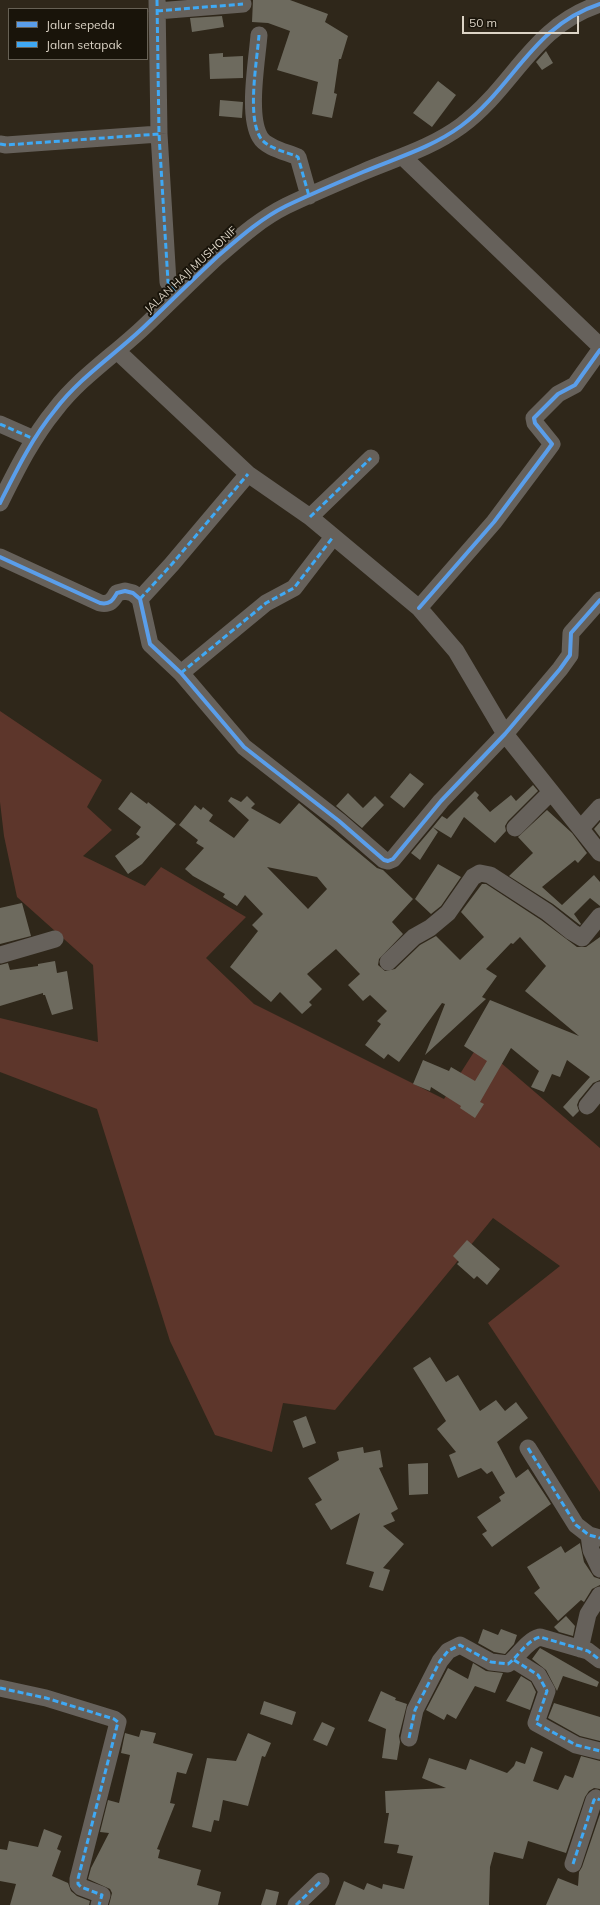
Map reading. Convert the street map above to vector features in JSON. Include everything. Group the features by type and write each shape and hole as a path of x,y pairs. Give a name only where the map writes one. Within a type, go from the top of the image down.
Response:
{"street":[{"path":"176,294 168,282 159,134 157,6 243,4"},
{"name":"JALAN HAJI MUSHONIF","path":"0,503 34,439 56,408 84,379 145,326 176,294 246,232 284,207 363,172 403,157 422,148 465,123 497,92 532,48 549,32 580,11 600,4"},
{"path":"259,36 253,116 260,137 268,144 298,157 308,196"},
{"path":"0,144 6,145 159,134"},
{"path":"403,157 600,346"},
{"path":"117,350 248,474 310,517 419,608 456,651 505,734 600,852"},
{"path":"419,608 494,522 547,452 552,444 535,423 534,418 558,394 575,385 600,350"},
{"path":"0,424 34,439"},
{"path":"310,517 370,458"},
{"path":"140,599 172,564 248,474"},
{"path":"181,673 266,603 294,588 333,537"},
{"path":"0,557 100,603 106,604 111,602 117,592 133,592 140,599 150,644 181,673 244,746 339,821 384,860 388,861 393,859 441,801 505,734 566,661 570,655 571,633 600,600"},
{"path":"515,828 551,792"},
{"path":"581,828 600,807"},
{"path":"388,962 414,936 430,928 448,913 473,877 480,873 490,875 547,912 582,938 600,916"},
{"path":"0,954 55,939"},
{"path":"587,1106 600,1090"},
{"path":"528,1448 576,1525 594,1536 591,1550 600,1569"},
{"path":"580,1649 588,1614 600,1595"},
{"path":"409,1738 414,1710 440,1661 448,1650 460,1645 491,1662 508,1664 514,1660 532,1639 540,1637 588,1651 600,1660"},
{"path":"514,1660 538,1675 547,1691 536,1723 576,1745 600,1751"},
{"path":"0,1688 46,1698 114,1719 118,1722 78,1879 78,1884 81,1888 102,1895 99,1905"},
{"path":"573,1864 594,1800 596,1798 600,1800"},
{"path":"296,1905 321,1881"}],"shaded area":[{"path":"0,711 102,780 87,807 112,830 83,856 145,886 161,867 246,917 206,958 254,1004 444,1099 479,1044 600,1148 600,1492 488,1323 560,1266 493,1218 335,1410 283,1403 272,1452 215,1435 170,1341 97,1109 0,1072 0,1018 98,1042 93,965 17,897 4,836 0,802"}],"building":[{"path":"253,0 290,0 328,14 325,22 348,36 341,59 339,59 334,93 337,94 332,118 312,114 318,82 277,70 290,31 268,23 252,22"},
{"path":"222,16 224,27 192,32 190,18"},
{"path":"546,51 553,63 542,70 536,62"},
{"path":"223,53 223,57 243,56 243,78 210,79 209,54"},
{"path":"438,81 456,95 432,127 413,113"},
{"path":"220,100 243,102 242,118 219,116"},
{"path":"410,773 424,784 404,808 390,797"},
{"path":"533,785 538,791 508,821 505,826 506,831 495,843 464,817 451,838 433,827 442,816 447,819 475,791 479,795 477,798 490,812 511,795 516,801"},
{"path":"131,792 147,804 148,802 176,824 142,864 128,874 115,856 140,837 136,834 141,827 118,809"},
{"path":"348,793 363,808 375,796 384,805 362,828 336,806"},
{"path":"247,796 255,804 251,808 280,824 299,803 377,868 383,870 413,899 392,922 403,934 379,959 378,965 385,971 395,969 420,945 436,936 460,960 484,937 461,912 482,884 486,884 541,920 577,947 586,947 600,937 600,1080 593,1083 579,1100 577,1105 579,1111 573,1117 563,1107 590,1077 567,1060 560,1077 552,1074 544,1092 531,1087 539,1071 511,1048 480,1102 484,1104 475,1118 460,1108 461,1106 431,1087 430,1091 413,1084 423,1060 449,1071 451,1067 475,1081 487,1061 464,1046 490,1000 579,1036 525,991 546,966 520,937 513,944 511,943 486,969 497,976 482,997 486,999 425,1055 445,1004 442,1003 399,1062 388,1054 384,1059 365,1045 381,1024 377,1021 387,1011 370,995 363,1001 348,985 360,974 336,949 307,974 322,989 309,1002 312,1005 302,1014 280,992 271,1002 230,967 258,931 252,925 263,914 245,895 237,906 223,897 225,894 193,876 185,869 204,848 196,843 198,840 179,825 195,805 201,810 203,807 213,815 209,821 234,838 249,820 228,801 231,797 241,802","holes":["267,867 317,877 327,889 308,909"]},
{"path":"547,810 572,833 587,853 578,863 575,860 542,887 562,905 594,875 600,882 600,906 590,898 574,914 581,924 580,925 553,904 509,876 533,853 518,837"},
{"path":"600,822 600,837 594,829"},
{"path":"433,827 438,832 420,860 411,853"},
{"path":"438,864 461,877 441,906 431,914 415,899"},
{"path":"22,903 31,936 0,944 0,908"},
{"path":"55,961 57,973 67,971 73,1009 52,1015 43,993 0,1006 0,965 8,963 10,970 38,966 38,964"},
{"path":"467,1240 500,1269 487,1285 477,1276 474,1279 457,1264 459,1262 453,1256"},
{"path":"430,1357 446,1382 458,1375 480,1411 496,1400 505,1411 516,1402 528,1418 497,1442 516,1478 528,1469 551,1504 492,1547 482,1534 487,1531 477,1517 501,1501 499,1497 505,1493 492,1471 487,1474 481,1468 458,1478 449,1455 456,1452 437,1429 446,1421 413,1368"},
{"path":"306,1416 316,1443 303,1448 293,1421"},
{"path":"363,1447 364,1453 380,1450 383,1467 379,1468 398,1509 391,1513 395,1521 383,1526 404,1544 383,1568 390,1570 383,1591 369,1587 374,1572 346,1564 360,1513 331,1530 315,1504 322,1500 308,1478 339,1460 337,1452"},
{"path":"428,1463 428,1494 409,1495 408,1464"},
{"path":"580,1543 584,1562 594,1577 600,1579 600,1585 592,1589 584,1602 581,1600 558,1621 534,1593 540,1588 527,1567 561,1546 565,1553"},
{"path":"566,1616 575,1626 573,1636 559,1632 554,1627"},
{"path":"483,1629 498,1635 501,1629 517,1635 514,1644 505,1654 494,1652 478,1643"},
{"path":"540,1648 599,1682 597,1687 563,1676 557,1691 546,1670 532,1659"},
{"path":"473,1663 486,1671 503,1673 495,1693 475,1686 456,1719 447,1714 444,1720 426,1710 448,1668 468,1679"},
{"path":"521,1676 531,1682 536,1692 530,1710 506,1701"},
{"path":"381,1691 396,1698 395,1700 407,1704 399,1736 400,1742 397,1760 382,1758 386,1729 368,1721"},
{"path":"264,1701 296,1712 292,1725 260,1714"},
{"path":"554,1703 600,1717 600,1741 580,1736 548,1718"},
{"path":"322,1722 335,1728 327,1746 313,1740"},
{"path":"141,1730 156,1733 153,1743 193,1754 186,1774 177,1772 170,1803 175,1804 157,1849 160,1850 158,1858 201,1870 197,1885 221,1892 218,1905 109,1905 112,1893 110,1889 88,1879 91,1868 109,1833 100,1832 108,1800 119,1803 130,1755 121,1753 125,1733 139,1737"},
{"path":"248,1733 271,1743 265,1757 262,1756 248,1806 223,1800 219,1821 214,1820 211,1832 192,1827 207,1758 236,1761"},
{"path":"531,1747 543,1752 533,1781 558,1790 565,1775 573,1778 581,1756 600,1761 600,1789 594,1788 589,1791 585,1797 566,1853 528,1841 523,1859 494,1852 490,1867 489,1905 335,1905 344,1881 364,1890 367,1883 382,1889 383,1884 404,1889 413,1856 397,1853 399,1845 384,1843 389,1813 386,1813 385,1791 446,1788 422,1778 429,1758 466,1770 470,1759 507,1773 514,1766 516,1761 525,1764"},
{"path":"600,1814 600,1905 546,1905 558,1878 578,1886 579,1872"},
{"path":"44,1829 62,1836 57,1849 61,1851 52,1876 68,1883 71,1891 77,1896 90,1901 89,1905 10,1905 16,1884 0,1881 0,1849 7,1850 9,1841 38,1847"},
{"path":"266,1889 279,1892 276,1905 261,1905"}],"marked path":[{"path":"157,0 159,134 168,282 176,294"},
{"path":"157,11 243,4"},
{"path":"259,35 253,102 256,127 260,137 267,144 298,157 309,196"},
{"path":"0,144 6,145 159,134"},
{"path":"0,424 34,439"},
{"path":"310,517 371,458"},
{"path":"140,599 172,564 248,474"},
{"path":"181,673 266,603 294,588 333,537"},
{"path":"528,1448 576,1525 589,1535 600,1538"},
{"path":"409,1738 415,1710 440,1661 448,1651 460,1645 491,1662 508,1664 527,1645 540,1637 588,1651 600,1660"},
{"path":"514,1660 538,1675 547,1691 536,1723 576,1745 600,1751"},
{"path":"0,1688 46,1698 114,1719 118,1722 78,1879 78,1884 81,1887 102,1895 99,1905"},
{"path":"573,1864 594,1800 596,1798 600,1800"},
{"path":"296,1905 321,1881"}],"cycle path":[{"path":"0,503 32,443 65,398 87,376 135,336 218,256 242,236 267,217 286,206 344,180 426,147 450,134 496,94 540,42 557,27 577,14 600,4"},
{"path":"419,608 494,522 552,444 535,423 534,418 558,394 575,385 600,350"},
{"path":"0,557 100,603 111,601 117,593 125,591 133,593 140,599 150,644 181,673 244,747 339,821 384,860 388,861 393,859 441,801 505,734 560,669 570,655 571,633 600,600"}]}
